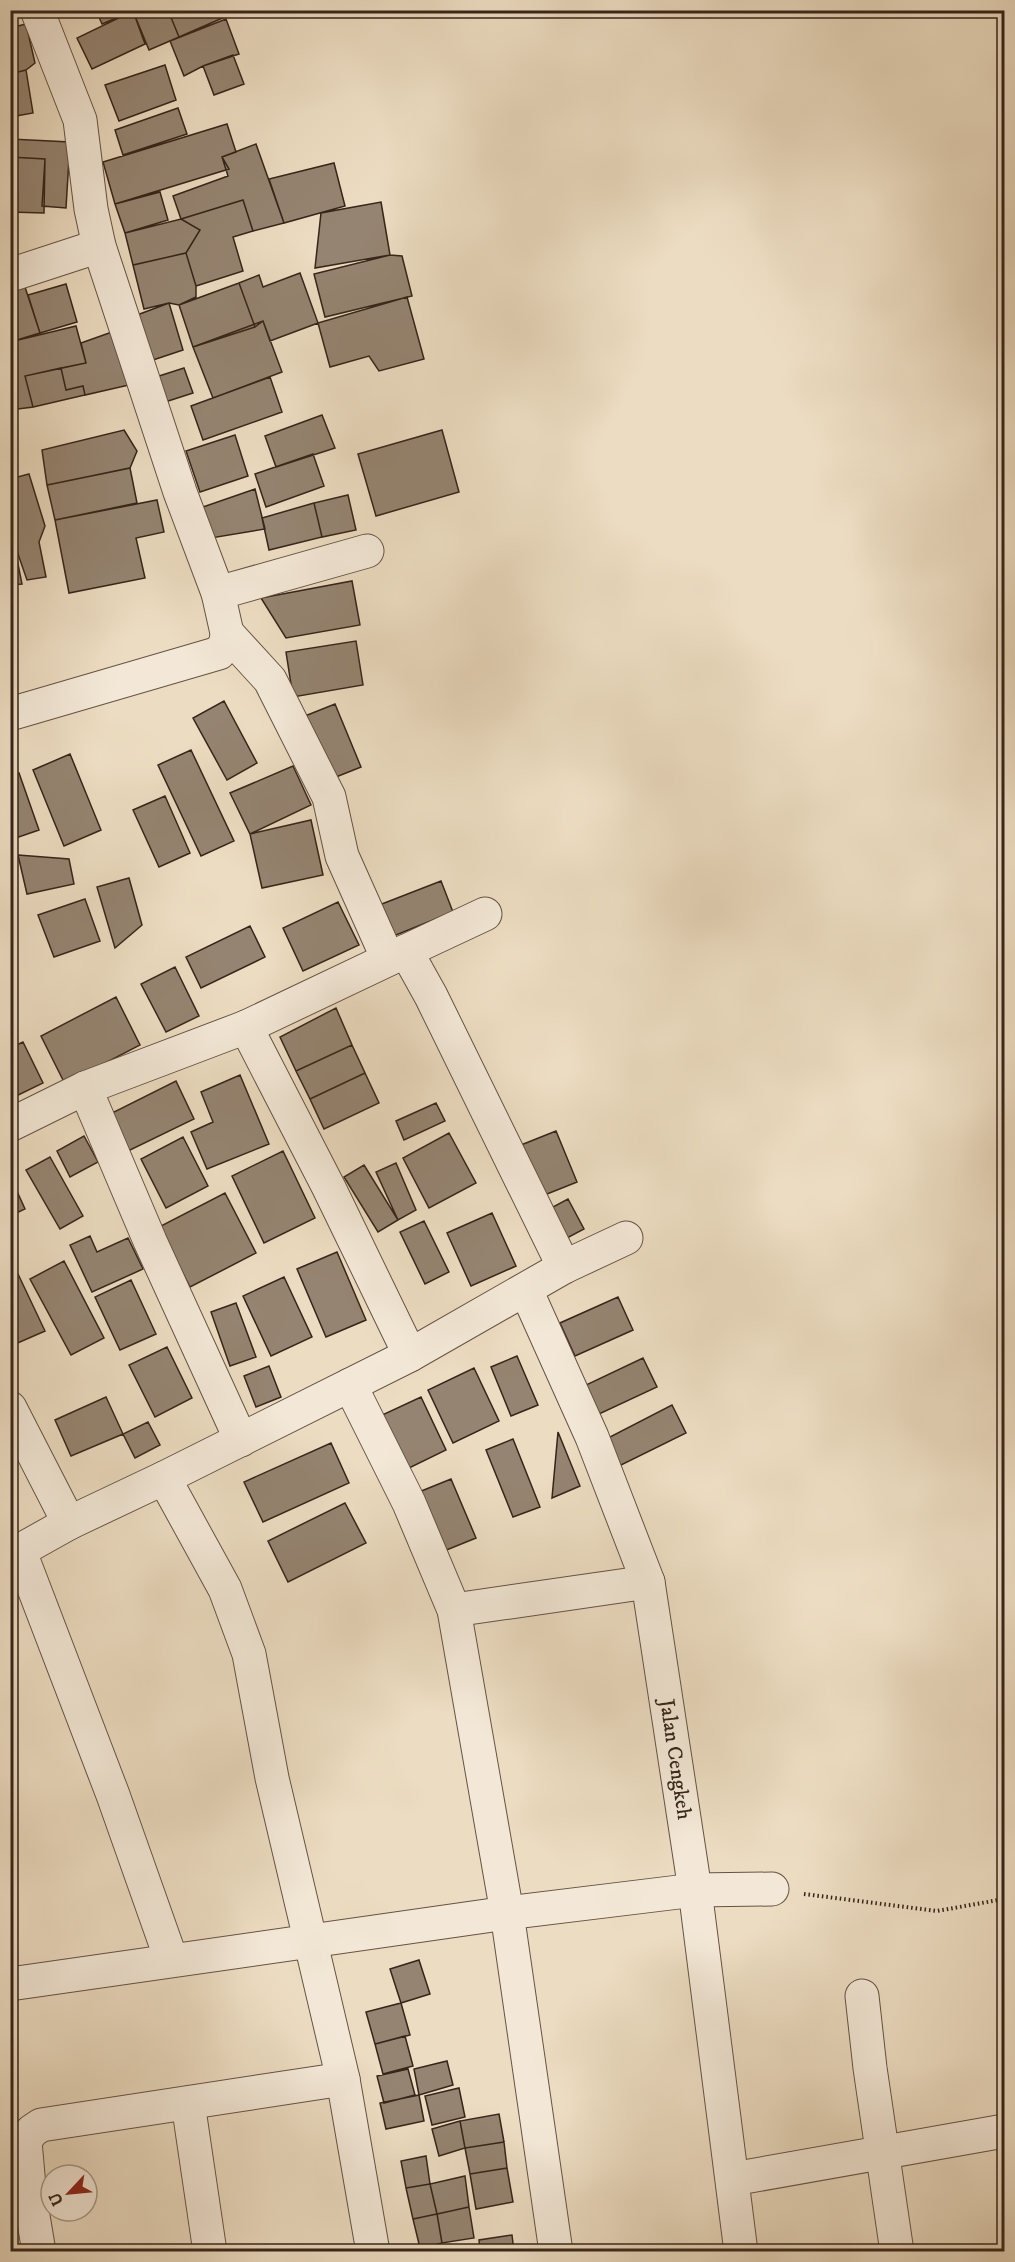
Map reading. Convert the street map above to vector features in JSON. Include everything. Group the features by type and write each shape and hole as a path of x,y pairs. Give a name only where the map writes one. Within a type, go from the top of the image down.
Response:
{"street":[{"path":"10,714 219,653 226,643 227,633 218,592 176,482 99,246 91,209 80,120 37,10"},
{"path":"10,275 99,246"},
{"path":"218,592 367,551"},
{"path":"227,633 270,680 328,797 342,856 355,886 397,955 431,996 564,1268"},
{"path":"10,1125 85,1088 246,1027 485,915"},
{"path":"246,1027 329,1188 410,1355"},
{"path":"85,1088 150,1241 241,1440"},
{"path":"171,1959 113,1795 15,1554 69,1523 410,1355 564,1268 626,1238"},
{"name":"Jalan Cengkeh","path":"526,1290 592,1437 648,1582 694,1890 741,2252"},
{"path":"350,1385 410,1503 454,1610 507,1913 556,2252"},
{"path":"10,1408 69,1523"},
{"path":"164,1478 225,1589 249,1654 272,1778 343,2079 374,2252"},
{"path":"454,1610 648,1582"},
{"path":"10,1984 171,1959 507,1913 694,1890 772,1889"},
{"path":"862,1996 897,2252"},
{"path":"39,2252 30,2198 25,2141 32,2130 41,2125 343,2079"},
{"path":"188,2103 210,2252"},
{"path":"733,2179 1005,2132"}],"path":[{"path":"772,1889 937,1911 1005,1899"}],"building":[{"path":"96,10 168,10 179,37 149,50 133,11 102,24"},
{"path":"168,10 233,10 234,13 179,37"},
{"path":"133,11 145,44 92,69 77,38"},
{"path":"226,19 239,54 203,66 184,76 170,41"},
{"path":"26,24 35,63 26,70 10,74 10,28"},
{"path":"233,55 244,84 214,95 203,66"},
{"path":"165,65 176,100 119,121 105,85"},
{"path":"26,70 33,113 10,117 10,74"},
{"path":"178,108 187,134 123,155 115,130"},
{"path":"227,124 236,152 222,157 229,169 115,204 103,162"},
{"path":"10,139 70,142 66,208 42,206 45,159 10,157"},
{"path":"256,144 284,223 253,231 243,200 181,219 173,196 228,176 222,157"},
{"path":"10,157 45,159 44,213 10,212"},
{"path":"334,163 345,206 284,223 269,179"},
{"path":"160,192 168,220 125,233 115,204"},
{"path":"243,200 253,231 233,237 243,271 196,286 186,253 200,230 181,219"},
{"path":"381,202 390,255 315,268 321,213"},
{"path":"181,219 200,230 186,253 133,265 125,233"},
{"path":"186,253 196,286 196,297 179,305 169,303 144,309 133,265"},
{"path":"390,255 402,256 412,296 325,317 314,274"},
{"path":"300,273 318,323 270,341 263,321 255,327 239,283 259,275 263,287"},
{"path":"239,283 255,327 193,347 179,305"},
{"path":"66,284 77,322 40,333 28,295"},
{"path":"25,287 40,333 10,342 10,292"},
{"path":"407,297 424,359 379,371 369,356 330,367 318,323"},
{"path":"169,303 183,350 150,361 137,315"},
{"path":"263,321 282,372 213,398 193,347"},
{"path":"76,326 86,363 25,376 33,407 10,410 10,342"},
{"path":"112,332 129,385 85,395 83,386 66,390 61,368 86,363 81,343"},
{"path":"61,368 66,390 83,386 85,395 33,407 25,376"},
{"path":"184,368 193,393 165,402 156,377"},
{"path":"270,377 282,412 203,440 191,406"},
{"path":"322,415 335,448 276,467 265,436"},
{"path":"124,430 137,451 130,468 47,485 42,450"},
{"path":"442,430 459,492 376,516 358,454"},
{"path":"235,435 248,476 200,492 186,451"},
{"path":"313,454 324,486 266,507 255,474"},
{"path":"130,468 137,503 55,520 47,485"},
{"path":"29,474 45,526 39,542 46,577 27,580 10,531 10,479"},
{"path":"255,489 265,529 211,538 203,507"},
{"path":"348,495 356,530 322,537 314,503"},
{"path":"157,500 164,532 136,538 145,578 69,593 55,520"},
{"path":"314,503 322,537 269,550 262,518"},
{"path":"10,539 17,559 22,584 10,585"},
{"path":"352,581 360,625 286,638 261,598"},
{"path":"356,641 363,685 293,697 286,652"},
{"path":"224,701 257,763 227,780 193,718"},
{"path":"335,704 361,767 331,779 305,716"},
{"path":"191,750 234,841 201,856 158,765"},
{"path":"70,754 101,830 64,846 33,770"},
{"path":"293,766 311,805 250,834 230,793"},
{"path":"19,773 39,830 10,840 10,776"},
{"path":"165,796 190,853 159,867 133,810"},
{"path":"311,820 323,875 262,888 250,834"},
{"path":"18,855 69,859 74,884 27,894"},
{"path":"129,878 142,925 115,948 97,887"},
{"path":"441,881 453,912 381,941 369,909"},
{"path":"85,899 100,941 54,957 38,915"},
{"path":"338,902 359,945 303,971 283,928"},
{"path":"250,926 265,957 201,988 186,957"},
{"path":"175,967 199,1016 166,1032 141,984"},
{"path":"116,997 140,1045 65,1084 41,1036"},
{"path":"336,1008 352,1045 296,1071 280,1037"},
{"path":"23,1042 43,1083 10,1099 10,1048"},
{"path":"352,1045 365,1073 310,1099 296,1071"},
{"path":"365,1073 379,1103 324,1129 310,1099"},
{"path":"240,1075 269,1144 207,1169 191,1132 213,1122 201,1092"},
{"path":"176,1081 194,1119 128,1151 110,1114"},
{"path":"436,1103 445,1121 404,1140 396,1121"},
{"path":"556,1131 577,1182 542,1196 521,1145"},
{"path":"449,1133 476,1183 429,1208 403,1158"},
{"path":"84,1136 98,1162 70,1177 57,1151"},
{"path":"183,1137 208,1186 166,1208 141,1159"},
{"path":"283,1151 315,1218 264,1243 232,1176"},
{"path":"50,1157 83,1216 60,1229 26,1170"},
{"path":"396,1163 416,1210 398,1220 376,1172"},
{"path":"364,1165 398,1220 378,1232 344,1177"},
{"path":"10,1176 25,1209 10,1216"},
{"path":"225,1193 256,1253 190,1287 159,1227"},
{"path":"568,1199 584,1229 567,1238 551,1208"},
{"path":"492,1213 516,1266 471,1286 447,1233"},
{"path":"424,1221 449,1272 425,1284 400,1232"},
{"path":"90,1236 97,1252 128,1238 143,1269 92,1292 70,1245"},
{"path":"337,1252 366,1320 326,1337 297,1269"},
{"path":"64,1261 104,1338 71,1355 30,1279"},
{"path":"18,1274 45,1331 13,1345 10,1339 10,1278"},
{"path":"284,1277 312,1337 271,1356 243,1296"},
{"path":"131,1280 156,1334 120,1350 95,1297"},
{"path":"618,1297 633,1330 575,1356 560,1323"},
{"path":"236,1303 256,1357 230,1366 211,1312"},
{"path":"167,1347 192,1398 155,1417 129,1365"},
{"path":"517,1356 538,1405 511,1416 491,1367"},
{"path":"643,1358 657,1387 599,1414 586,1385"},
{"path":"269,1366 281,1397 256,1407 244,1376"},
{"path":"474,1368 499,1421 453,1443 428,1390"},
{"path":"106,1397 123,1434 71,1456 55,1420"},
{"path":"421,1397 446,1450 405,1470 380,1416"},
{"path":"672,1405 686,1433 619,1466 606,1439"},
{"path":"148,1422 160,1445 135,1458 123,1434"},
{"path":"558,1432 580,1486 552,1498"},
{"path":"513,1439 540,1507 513,1517 486,1450"},
{"path":"331,1443 349,1483 263,1522 244,1482"},
{"path":"451,1479 476,1538 444,1551 419,1492"},
{"path":"345,1503 366,1543 288,1582 268,1541"},
{"path":"419,1960 430,1994 401,2003 390,1969"},
{"path":"401,2003 410,2035 375,2044 366,2012"},
{"path":"405,2036 413,2066 383,2074 375,2044"},
{"path":"447,2061 453,2085 419,2095 414,2069"},
{"path":"408,2069 415,2095 384,2103 377,2076"},
{"path":"459,2088 465,2117 432,2125 425,2096"},
{"path":"419,2095 424,2121 386,2129 380,2103"},
{"path":"499,2114 504,2142 465,2148 460,2121"},
{"path":"460,2121 465,2148 439,2156 432,2129"},
{"path":"504,2142 507,2168 470,2174 465,2148"},
{"path":"426,2156 430,2184 406,2188 401,2161"},
{"path":"507,2168 513,2202 476,2209 470,2174"},
{"path":"465,2176 469,2207 437,2214 430,2184"},
{"path":"430,2184 437,2214 413,2219 406,2188"},
{"path":"469,2207 474,2238 442,2243 437,2214"},
{"path":"437,2214 442,2243 420,2248 413,2219"},
{"path":"512,2235 514,2252 480,2252 479,2240"}]}
